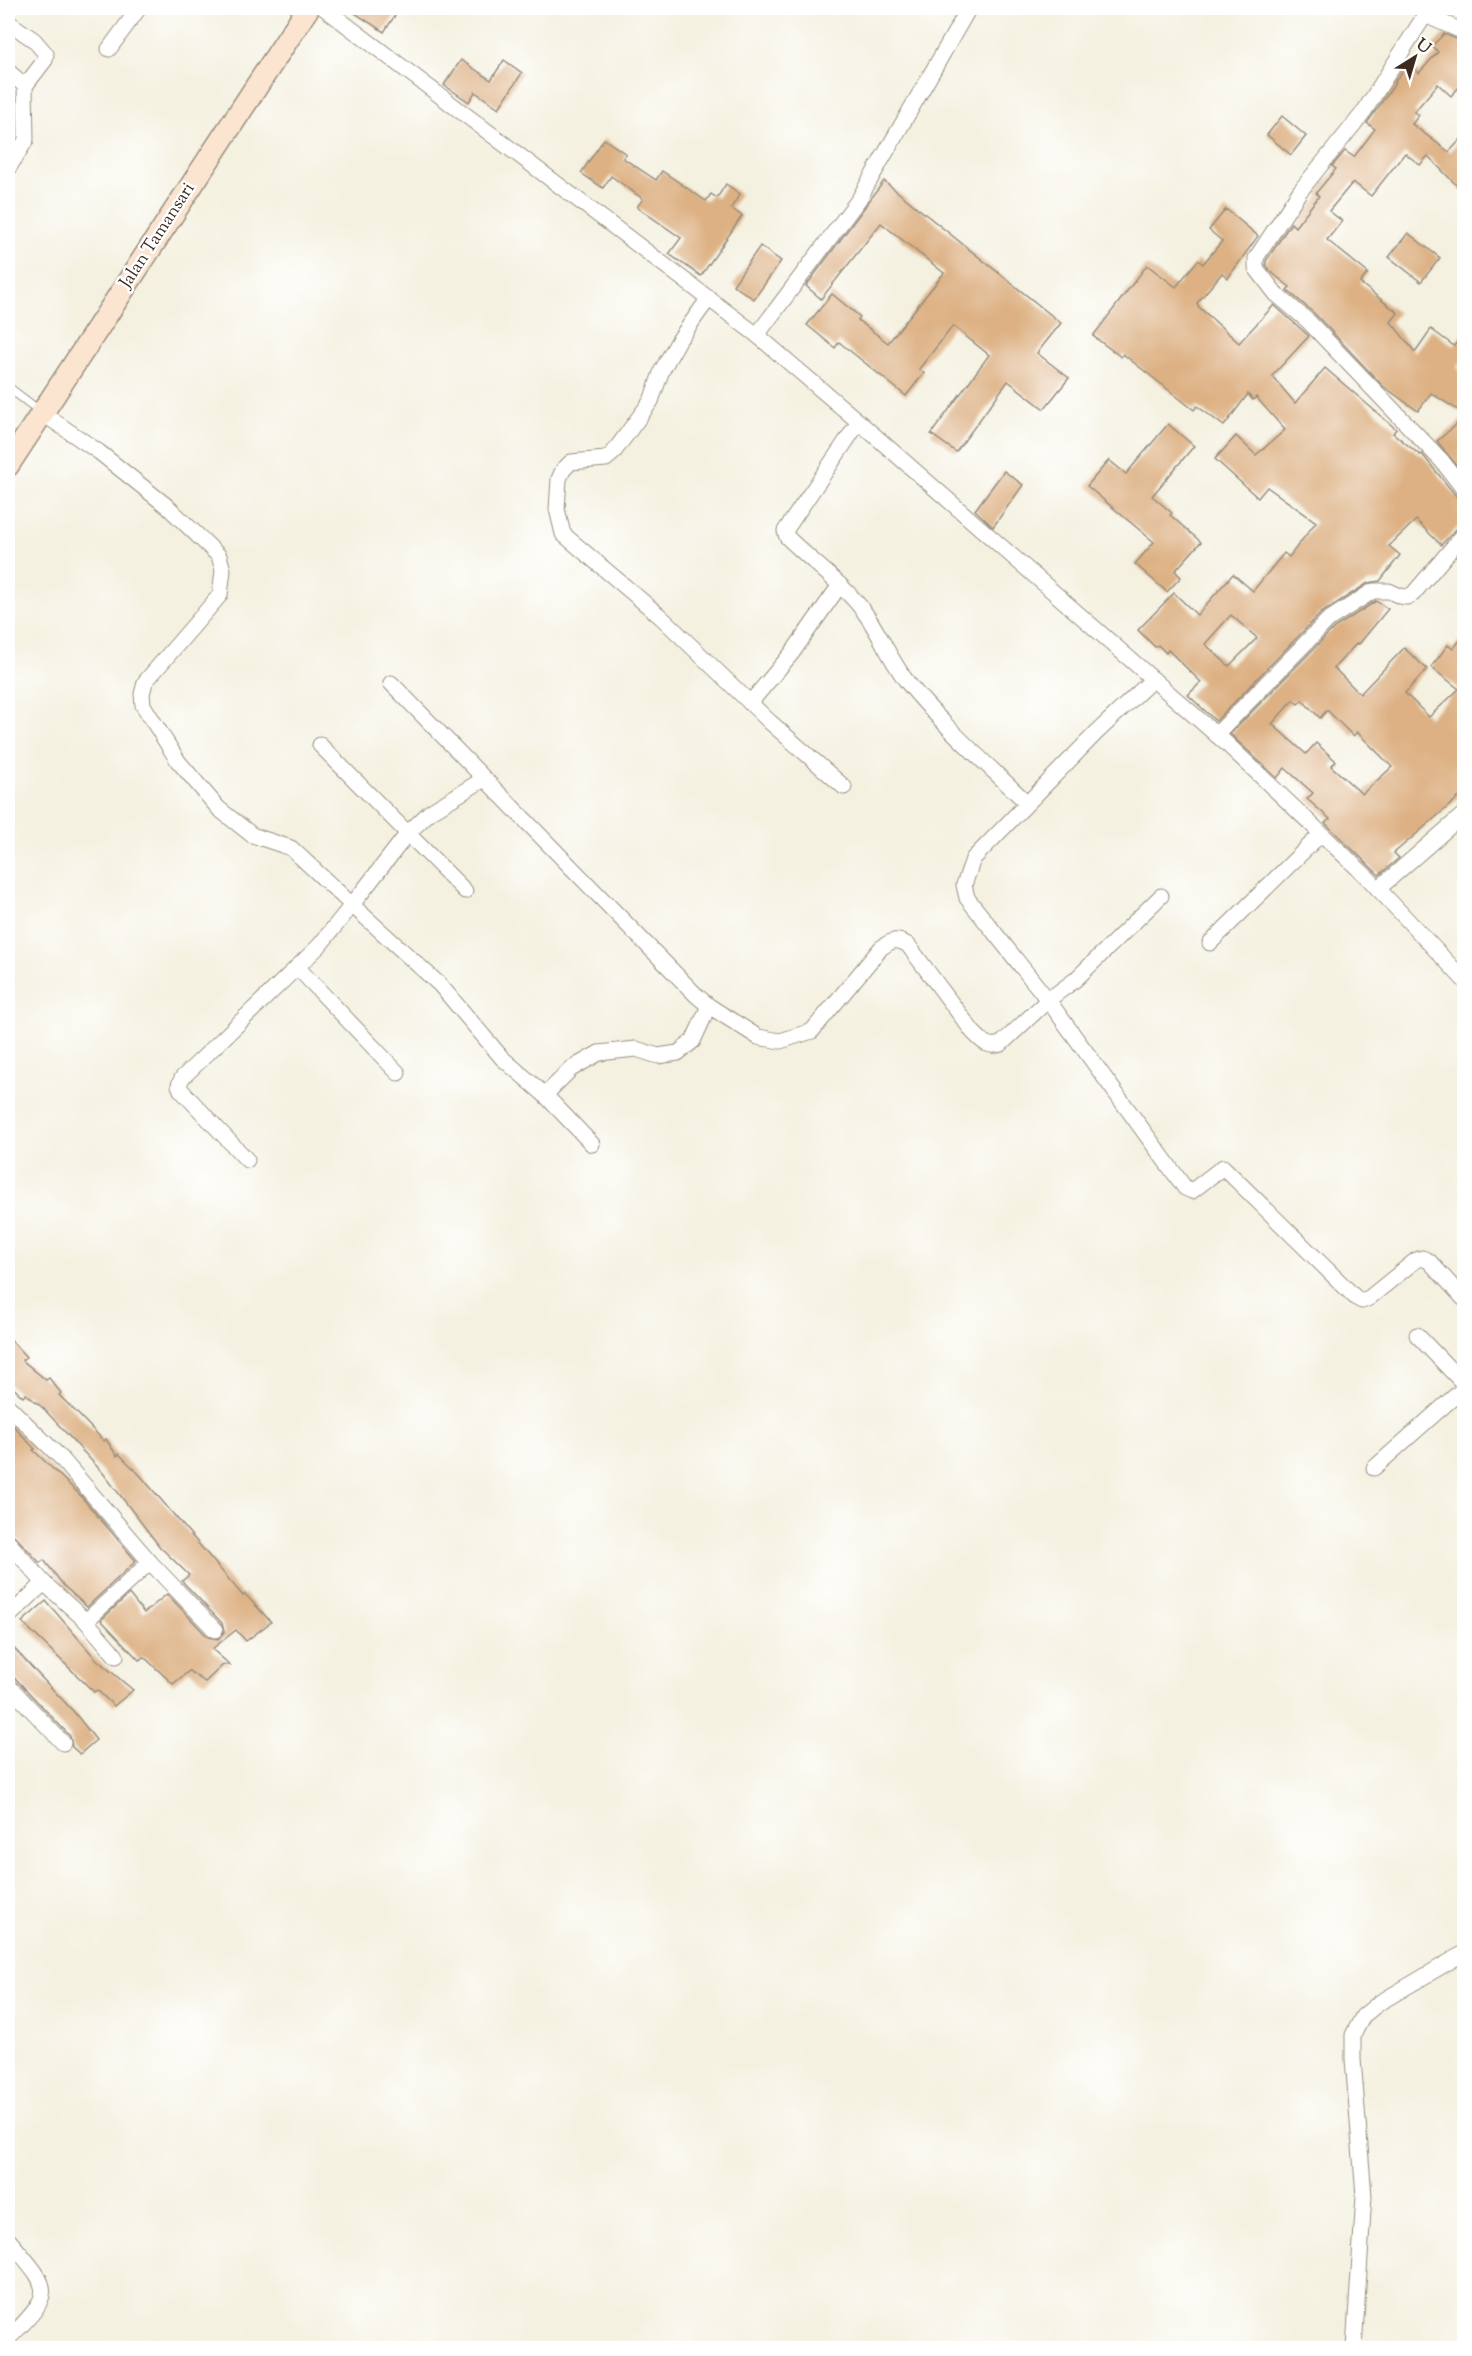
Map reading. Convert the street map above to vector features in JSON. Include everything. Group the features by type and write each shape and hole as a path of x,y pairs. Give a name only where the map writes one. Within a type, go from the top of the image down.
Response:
{"main road":[{"name":"Jalan Tamansari","path":"8,465 308,8"}],"street":[{"path":"109,49 139,8"},
{"path":"324,8 757,334 1216,735 1378,889 1464,980"},
{"path":"757,334 859,199 969,8"},
{"path":"1464,32 1422,11 1363,113 1300,191 1256,258 1256,268 1276,294 1308,321 1442,461 1464,489"},
{"path":"8,22 34,40 46,54 45,60 25,86 26,140 8,169"},
{"path":"8,71 25,86"},
{"path":"709,298 679,339 662,370 651,401 613,453 606,459 571,462 563,470 559,479 557,509 563,534 661,617 750,703 843,787"},
{"path":"42,413 99,452 168,507 219,556 223,570 220,595 145,682 142,694 144,705 178,761 219,809 252,835 291,848 440,985 502,1058 545,1095 592,1144"},
{"path":"860,422 785,531 792,542 840,585 863,610 894,663 924,701 1027,802"},
{"path":"1216,735 1328,620 1373,591 1389,591 1407,597 1413,594 1464,534"},
{"path":"750,703 792,653 840,585"},
{"path":"1153,679 1027,802 973,859 964,885 967,898 1048,1000 1189,1191 1223,1167 1356,1298 1362,1301 1369,1298 1416,1260 1422,1258 1429,1261 1464,1299"},
{"path":"391,683 709,1006 758,1037 780,1041 812,1031 881,948 892,940 900,940 908,945 973,1032 986,1045 991,1047 1001,1044 1048,1000 1075,980 1161,896"},
{"path":"320,745 465,891"},
{"path":"247,1160 181,1090 179,1085 182,1078 319,946 408,833 430,812 484,779"},
{"path":"1378,889 1464,814"},
{"path":"1210,943 1321,834"},
{"path":"297,967 398,1073"},
{"path":"545,1095 571,1069 599,1053 636,1049 658,1056 678,1053 693,1041 709,1006"},
{"path":"1374,1468 1464,1386 1417,1335"},
{"path":"10,1414 61,1458 150,1562 215,1630"},
{"path":"8,1542 45,1583 86,1621 116,1656"},
{"path":"86,1621 150,1562"},
{"path":"8,1617 45,1583"},
{"path":"8,1685 63,1743"},
{"path":"1354,2349 1364,2196 1353,2035 1363,2016 1379,2003 1464,1953"},
{"path":"8,2239 37,2274 43,2291 38,2308 8,2340"}],"lane":[{"path":"8,387 42,413"}],"building":[{"path":"347,8 400,8 384,32"},
{"path":"1444,34 1464,42 1464,82 1451,96 1438,84 1414,112 1419,115 1412,124 1449,152 1464,136 1464,193 1428,156 1420,165 1405,153 1371,196 1353,182 1329,211 1342,221 1327,240 1368,273 1360,283 1398,313 1391,322 1415,352 1431,329 1454,346 1464,332 1464,358 1457,368 1464,373 1464,414 1431,393 1418,411 1383,386 1315,314 1287,290 1290,287 1266,265 1266,261 1291,223 1295,227 1319,196 1316,193 1336,169 1332,166 1345,151 1354,157 1375,129 1367,123 1395,81 1409,64 1419,73 1438,52 1432,46"},
{"path":"461,60 491,80 504,60 522,73 499,108 475,92 469,102 444,85"},
{"path":"1282,116 1306,136 1291,155 1267,135"},
{"path":"604,139 626,154 623,158 656,180 662,171 706,201 711,194 717,198 726,184 740,194 731,208 742,216 701,276 669,254 681,238 637,207 643,199 611,176 603,188 581,173"},
{"path":"884,181 1061,323 1037,353 1069,378 1044,409 1008,381 956,452 931,434 989,355 953,326 919,369 924,373 906,396 839,342 835,348 807,325 832,294 860,317 858,320 888,343 944,273 881,223 821,299 806,286"},
{"path":"1226,209 1258,236 1228,278 1222,273 1197,303 1199,307 1239,343 1274,305 1309,336 1272,376 1295,403 1325,368 1396,429 1393,433 1420,455 1422,454 1456,496 1464,500 1464,521 1441,545 1416,520 1389,546 1400,555 1380,581 1368,583 1321,613 1216,721 1188,695 1201,682 1168,650 1166,653 1158,645 1155,647 1138,630 1174,593 1197,615 1233,574 1253,591 1284,553 1289,557 1316,522 1267,487 1258,498 1215,459 1236,436 1256,455 1285,430 1256,397 1253,400 1248,394 1224,426 1197,406 1194,410 1123,354 1121,357 1093,336 1147,265 1176,287 1198,260 1203,264 1222,241 1209,230","holes":["1231,615 1257,638 1229,666 1205,644"]},
{"path":"1408,233 1440,258 1421,282 1389,257"},
{"path":"760,246 781,261 754,299 733,285"},
{"path":"1464,418 1464,475 1437,441"},
{"path":"1168,424 1194,446 1152,496 1201,542 1175,571 1181,577 1167,592 1135,564 1154,542 1087,486 1109,460 1126,474"},
{"path":"1004,471 1023,485 993,527 975,510"},
{"path":"1376,601 1388,609 1359,644 1357,643 1334,668 1360,694 1404,648 1427,669 1405,693 1429,717 1459,689 1431,667 1448,645 1453,649 1464,635 1464,793 1394,853 1399,858 1379,875 1325,823 1330,819 1307,799 1313,793 1285,768 1277,778 1230,734 1334,628","holes":["1293,700 1298,704 1302,700 1320,718 1327,710 1353,736 1357,732 1392,767 1362,794 1331,766 1336,761 1316,743 1306,754 1272,724"]},
{"path":"8,1337 26,1357 22,1360 46,1380 49,1378 61,1393 59,1395 104,1441 106,1439 117,1456 119,1454 140,1475 243,1596 245,1594 271,1622 246,1641 236,1630 212,1649 230,1665 223,1665 205,1682 189,1671 173,1684 144,1657 139,1660 101,1620 129,1594 144,1613 167,1594 208,1637 218,1639 224,1632 222,1623 182,1581 189,1575 160,1547 103,1473 43,1408 26,1394 23,1397 8,1383"},
{"path":"8,1420 35,1449 33,1450 79,1494 136,1561 87,1607 64,1586 44,1560 40,1563 15,1536 8,1532"},
{"path":"46,1601 96,1659 133,1690 114,1706 97,1690 94,1692 22,1622"},
{"path":"8,1642 74,1712 96,1740 80,1754 72,1747 70,1736 15,1678 8,1675"}]}
